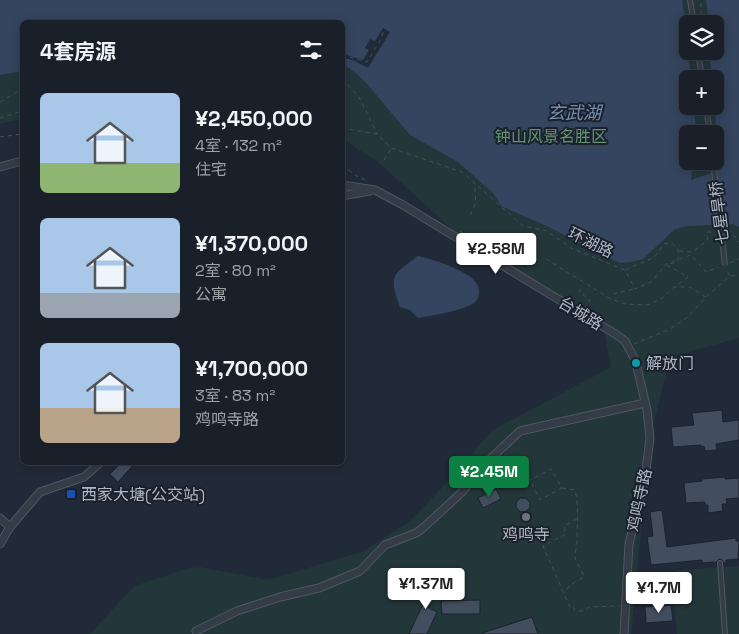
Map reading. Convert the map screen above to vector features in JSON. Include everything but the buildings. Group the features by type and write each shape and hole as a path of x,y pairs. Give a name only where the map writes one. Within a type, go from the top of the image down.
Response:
{"street":[{"path":"0,167 20,162"},
{"name":"台城路","path":"345,185 375,190 403,205 488,258 604,326 632,345"},
{"path":"345,195 375,190"},
{"name":"鸡鸣寺路","path":"624,634 627,609 629,544 645,478 650,438 645,403 632,345"},
{"path":"196,630 237,611 280,596 319,588 360,571 385,545 416,533 423,528 461,493 487,462 520,431 645,403"},
{"path":"0,544 10,527 40,492 84,477 98,465"},
{"path":"0,518 10,527"}],"lane":[{"path":"690,0 692,15"},
{"name":"七星旱桥","path":"714,170 725,265"},
{"path":"720,563 725,634"}],"path":[{"path":"701,0 701,15"},
{"path":"345,56 366,62 381,40 384,30"},
{"name":"环湖路","path":"345,82 359,97 377,134 391,148 462,172 523,226 547,231 571,248 625,270 635,289"},
{"path":"0,102 20,90"},
{"path":"0,118 20,112"},
{"path":"345,129 377,134"},
{"path":"0,137 20,134"},
{"path":"384,160 391,148"},
{"path":"470,215 476,207 477,199 474,181"},
{"path":"678,250 692,252 707,241 708,232 719,233"},
{"path":"725,232 731,232 739,242"},
{"path":"625,270 635,264 645,264 660,251 663,244 672,243 678,250 678,260"},
{"path":"613,294 635,289 651,282 666,264 677,262 691,255 706,272 739,258"},
{"path":"546,259 611,299 625,304 647,305 661,299 688,277 666,264"},
{"path":"725,265 730,276"},
{"path":"632,345 670,329 688,316 730,276 739,275"},
{"path":"674,287 690,287 706,297"},
{"path":"581,289 579,292 590,300 585,307"},
{"path":"518,479 530,480 551,469 562,488"},
{"path":"530,480 540,500 562,488 575,490 578,505 578,542 575,557 584,577 570,585 564,594"},
{"path":"577,519 564,526 566,534 542,546 570,607 573,606 576,610 581,611 589,607 618,606 627,609"}],"green space":[{"name":"钟山风景名胜区","path":"0,0 739,0 739,338 670,357 650,438 631,634 90,634 134,586 195,566 268,580 364,551 411,520 455,474 491,431 611,367 603,326 487,261 377,161 345,141 345,20 20,20 20,119 0,124"},
{"path":"739,566 739,634 677,634 672,577 674,572"}],"water":[{"name":"玄武湖","path":"0,0 682,0 685,15 679,15 679,60 689,60 690,70 679,70 679,115 695,115 696,125 679,125 679,170 692,170 691,180 724,170 724,125 716,125 715,115 724,115 724,70 711,70 710,60 724,60 724,15 708,15 706,0 739,0 739,227 733,224 688,226 675,229 643,259 620,263 549,227 501,206 493,193 458,162 410,135 368,85 345,65 345,20 20,20 20,71 0,75"},
{"path":"418,256 454,268 472,278 477,284 479,291 476,301 456,310 418,318 410,310 400,307 394,288 395,277 402,268"}],"pier":[{"path":"383,28 390,32 368,68 353,60 345,58 345,55 363,60 369,50 365,48 370,39 375,41"}],"place":[{"name":"解放门","path":"636,363"},
{"name":"西家大塘(公交站)","path":"71,494"},
{"name":"鸡鸣寺","path":"526,517"}]}
